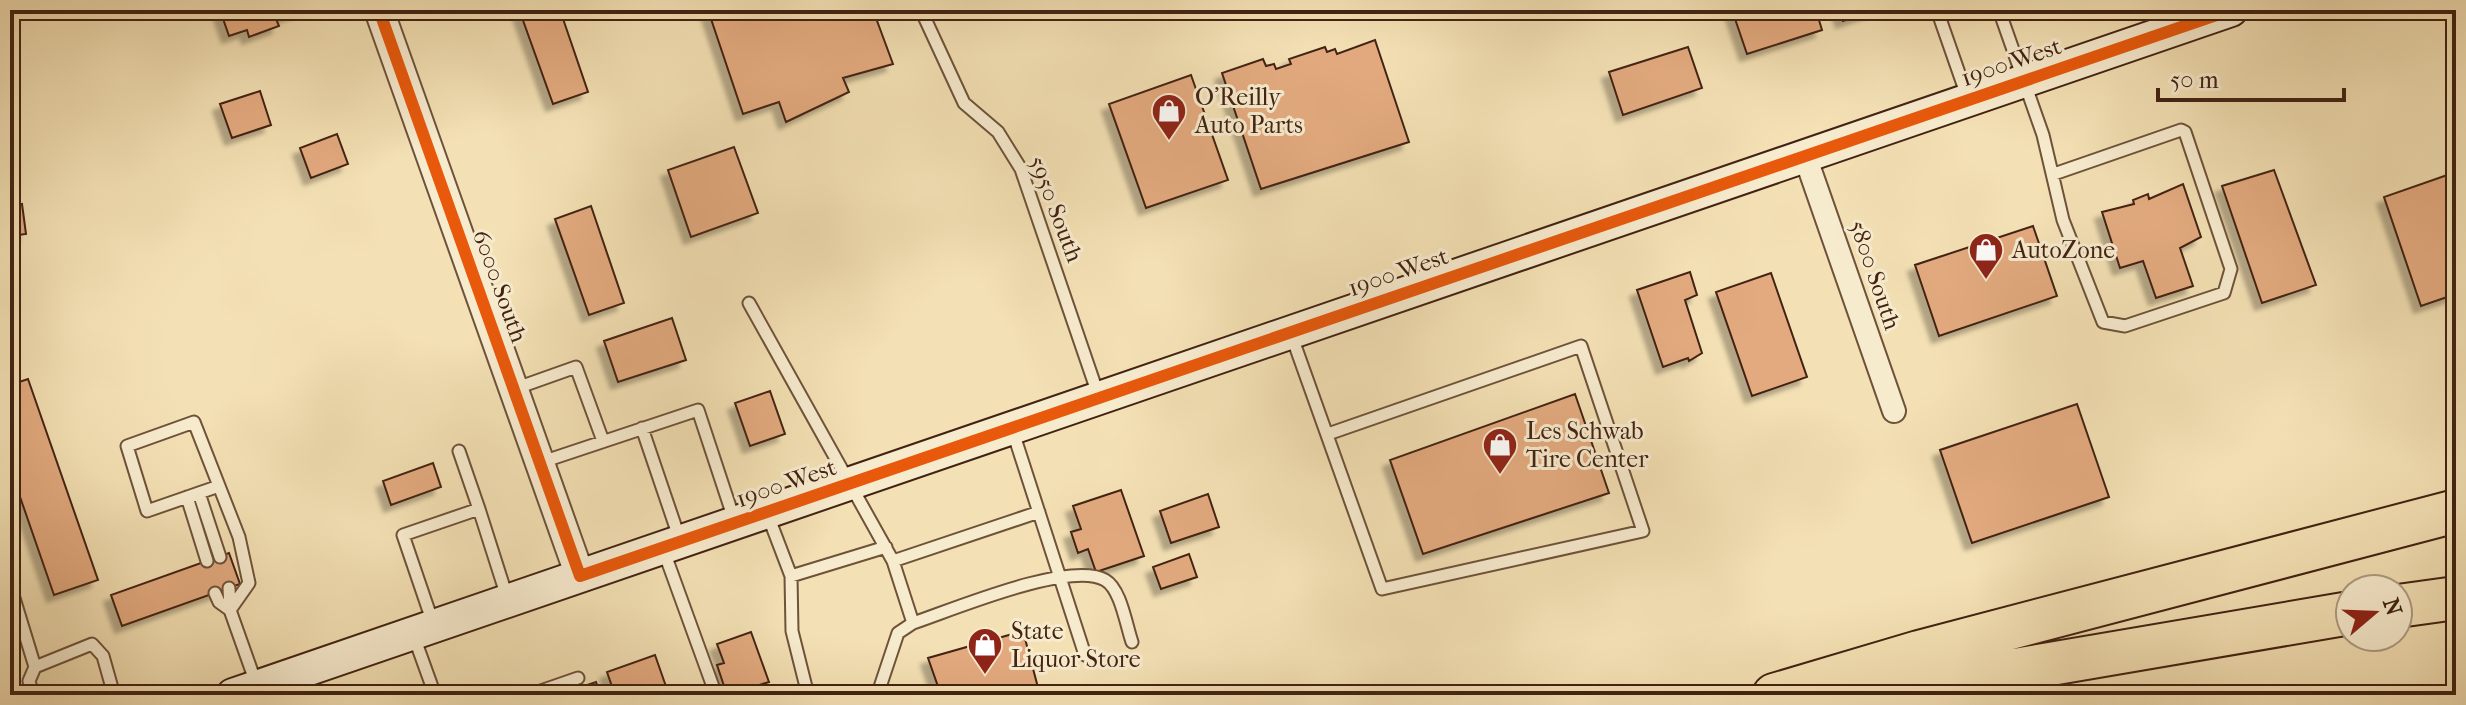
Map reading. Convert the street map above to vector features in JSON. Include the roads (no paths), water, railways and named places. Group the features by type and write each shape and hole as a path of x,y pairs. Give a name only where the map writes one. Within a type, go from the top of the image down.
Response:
{"highway":[{"path":"1774,695 1919,652 2456,511"},
{"path":"2414,604 2456,598"},
{"path":"1868,695 2334,615"}],"main road":[{"name":"1900 West","path":"245,691 2231,10"}],"street":[{"name":"6000 South","path":"379,10 580,576"},
{"name":"5800 South","path":"1805,156 1894,411"}],"lane":[{"name":"5950 South","path":"921,10 952,84 964,103 998,132 1021,169 1099,398"},
{"path":"1937,10 1969,100"},
{"path":"1999,10 2026,80 2054,174 2063,220 2103,322 2125,326 2224,293 2231,269 2185,132 2181,130 2054,174"},
{"path":"749,303 886,547 913,623"},
{"path":"1290,332 1382,589 1643,531 1581,346 1328,434"},
{"path":"514,389 576,367 603,441"},
{"path":"540,463 698,410 736,523"},
{"path":"219,486 147,511 127,446 194,422 239,537 249,583 230,610"},
{"path":"642,428 671,545 716,695"},
{"path":"1012,428 1085,655"},
{"path":"459,451 509,600"},
{"path":"199,493 220,557"},
{"path":"187,497 207,561"},
{"path":"435,695 403,535 479,509"},
{"path":"893,561 1039,512"},
{"path":"767,513 791,576 792,631 808,695"},
{"path":"791,576 886,547"},
{"path":"880,687 898,633 913,623 1059,575 1104,579 1114,590 1132,642"},
{"path":"10,585 35,667"},
{"path":"229,588 245,691"},
{"path":"215,593 219,602 230,610"},
{"path":"33,695 29,681 35,667 50,658 92,644 103,656 114,695"},
{"path":"529,695 578,678"}],"place":[{"name":"O'Reilly Auto Parts","path":"1169,142"},
{"name":"AutoZone","path":"1986,281"},
{"name":"Les Schwab Tire Center","path":"1500,476"},
{"name":"State Liquor Store","path":"985,676"}]}
